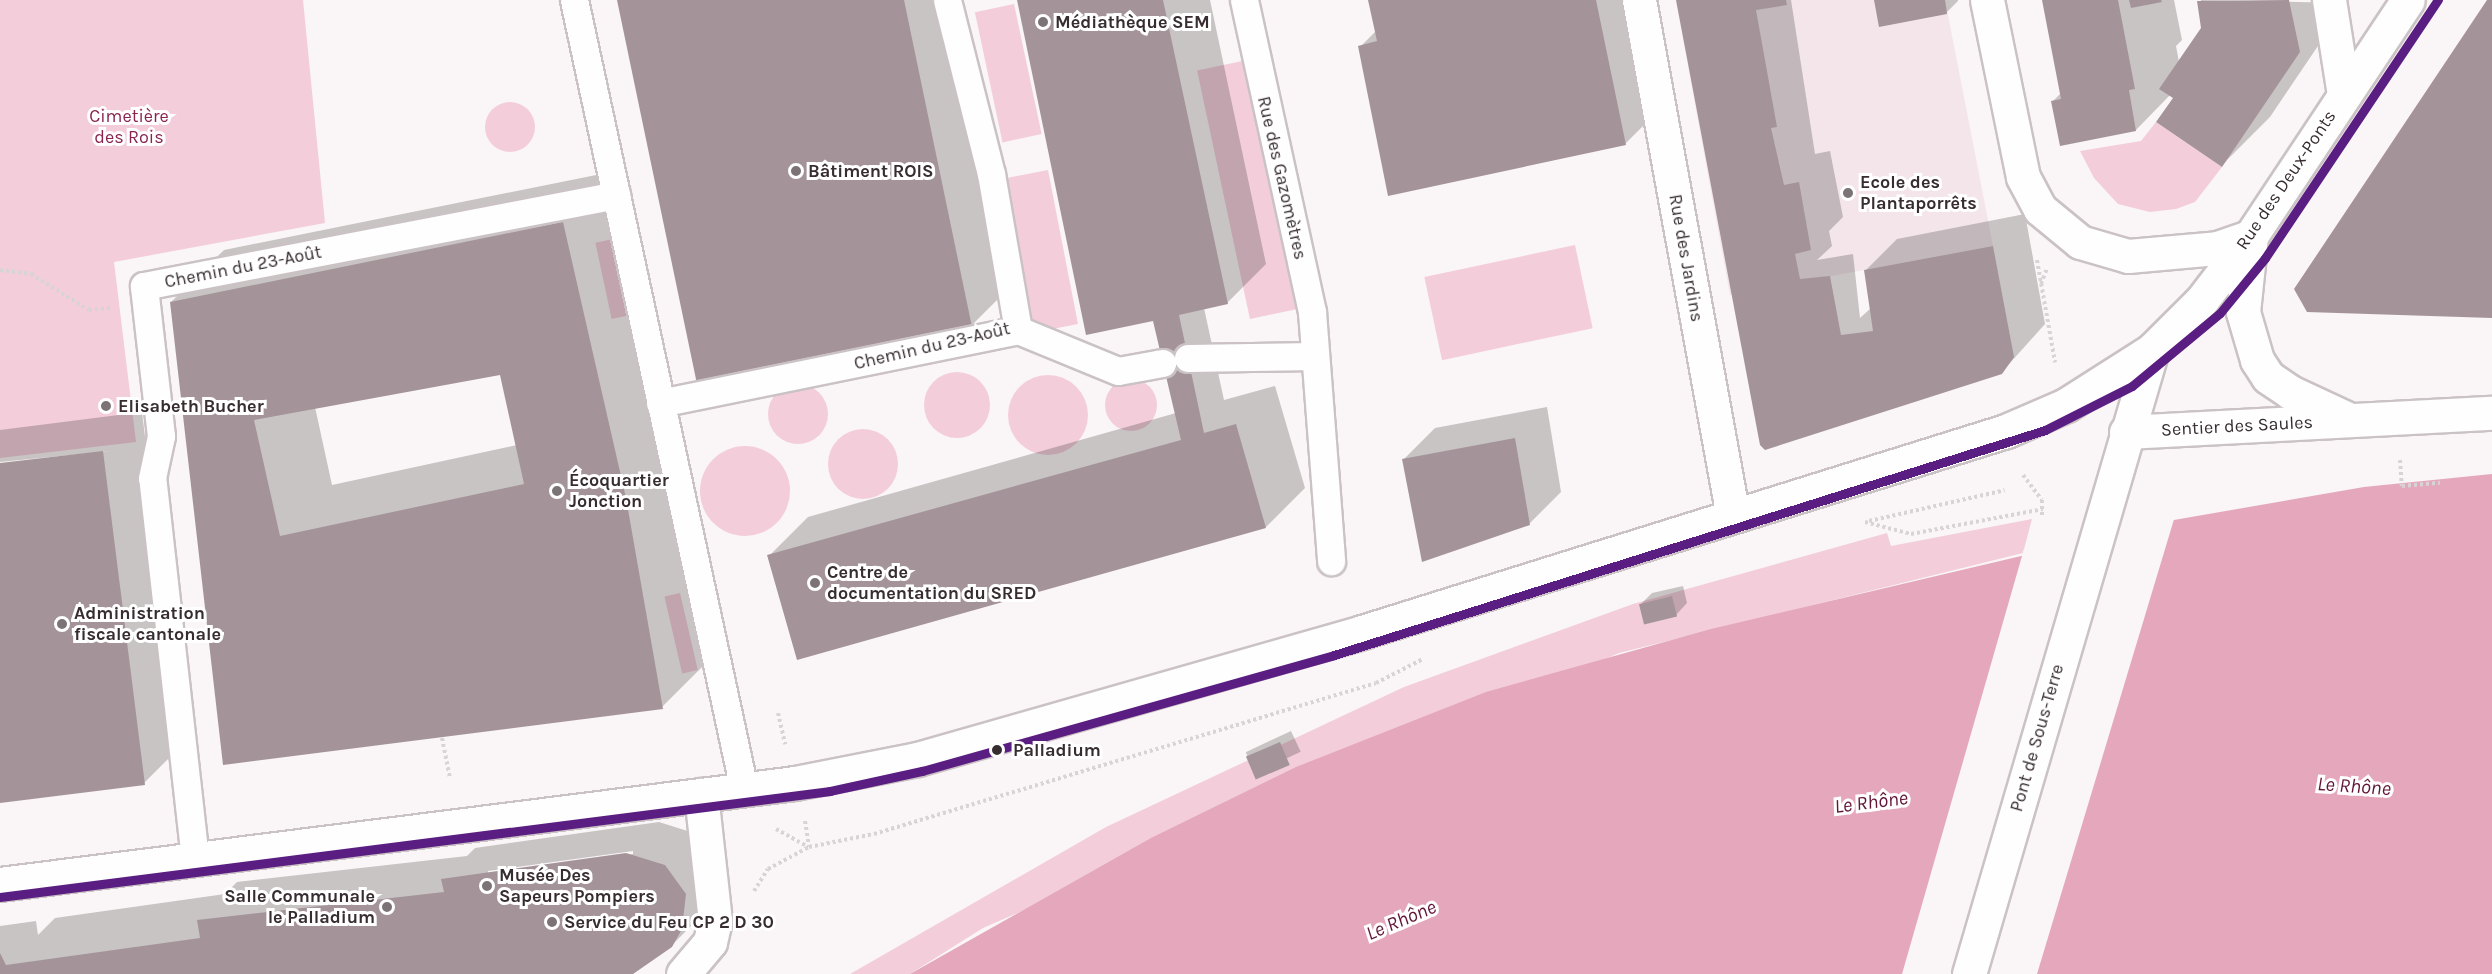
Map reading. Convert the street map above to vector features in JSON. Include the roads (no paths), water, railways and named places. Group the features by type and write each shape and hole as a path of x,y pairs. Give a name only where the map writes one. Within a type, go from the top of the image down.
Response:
{"street":[{"path":"574,0 744,789"},
{"name":"Chemin du 23-Août","path":"660,403 1018,330 991,174 946,0"},
{"name":"Rue des Gazomètres","path":"1244,0 1312,312 1331,561"},
{"name":"Rue des Jardins","path":"1639,0 1733,516"},
{"path":"1987,0 2023,177 2053,221 2104,252 2162,255 2217,248 2251,236"},
{"path":"2329,0 2344,95"},
{"name":"Rue des Deux-Ponts","path":"0,885 701,795 917,759 1362,632 2006,431 2067,405 2151,350 2202,300 2251,236 2408,0"},
{"name":"Chemin du 23-Août","path":"195,860 152,478 161,436 144,286 616,195"},
{"name":"Sentier des Saules","path":"2251,236 2243,312 2257,360 2268,377 2290,392 2348,419"},
{"path":"1018,330 1118,371 1175,360 1315,356"},
{"name":"Pont de Sous-Terre","path":"1969,974 2104,503 2151,350"},
{"name":"Sentier des Saules","path":"2126,432 2492,413"},
{"path":"683,974 710,942 715,921 701,795"}],"water":[{"name":"Le Rhône","path":"2492,474 2492,974 910,974 1151,838 1296,767 1486,692 1711,629 2174,520 2364,487"}],"place":[{"name":"Médiathèque SEM","path":"1043,22"},
{"name":"Bâtiment ROIS","path":"796,171"},
{"name":"Ecole des Plantaporrêts","path":"1848,193"},
{"name":"Elisabeth Bucher","path":"106,406"},
{"name":"Écoquartier Jonction","path":"557,491"},
{"name":"Centre de documentation du SRED","path":"815,583"},
{"name":"Administration fiscale cantonale","path":"62,624"},
{"name":"Palladium","path":"997,750"},
{"name":"Musée Des Sapeurs Pompiers","path":"487,886"},
{"name":"Salle Communale le Palladium","path":"387,907"},
{"name":"Service du Feu CP 2 D 30","path":"552,922"}],"park label":[{"name":"Cimetière des Rois","path":"129,127"}]}
